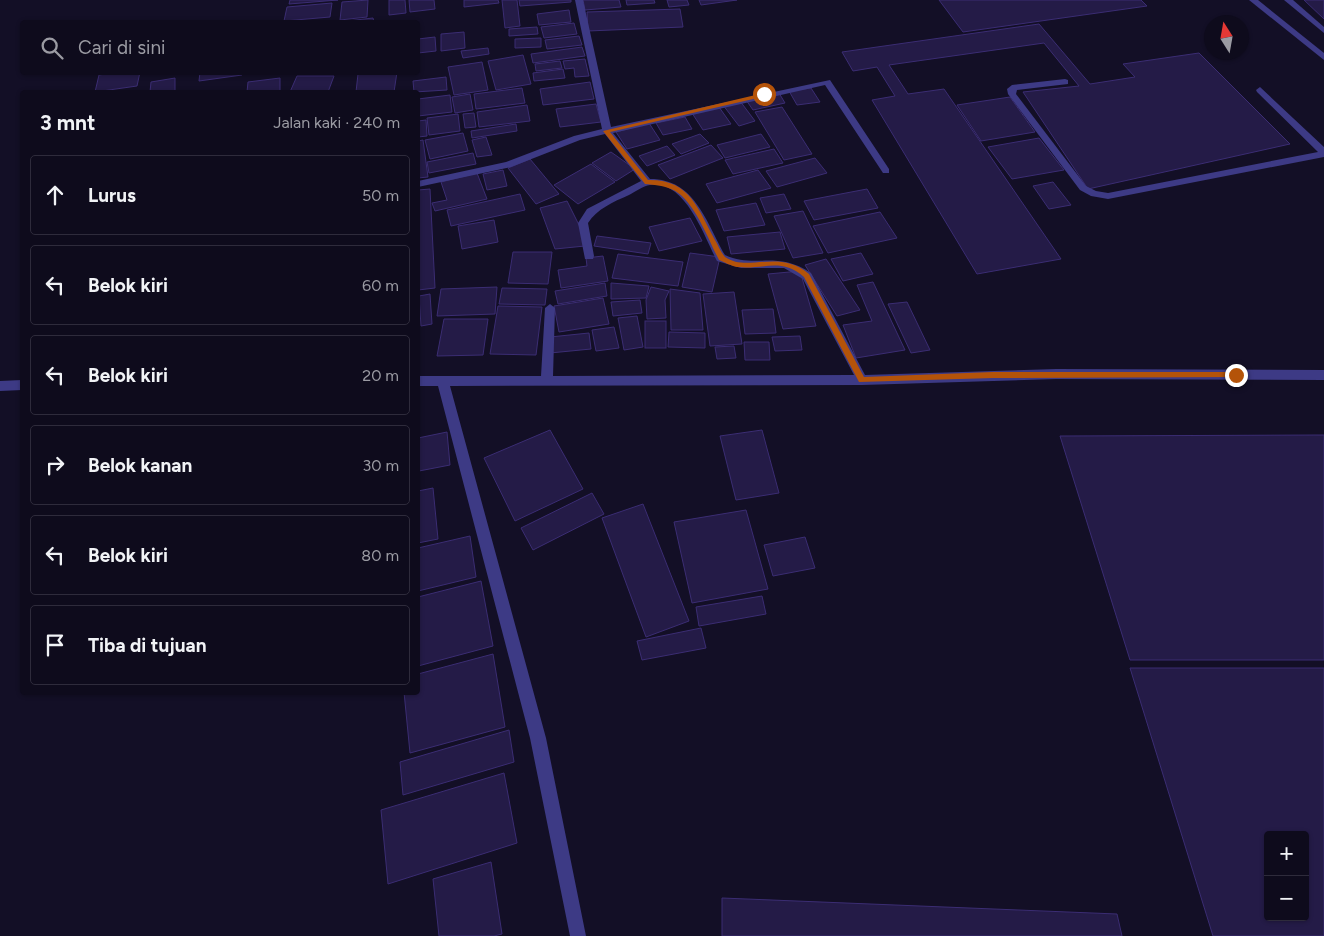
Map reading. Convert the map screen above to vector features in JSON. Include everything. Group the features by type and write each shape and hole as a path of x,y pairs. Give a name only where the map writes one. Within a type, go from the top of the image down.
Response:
{"street":[{"path":"579,0 606,131 647,182"},
{"path":"1253,0 1324,57"},
{"path":"1288,0 1324,31"},
{"path":"420,184 508,165 577,138 827,82 886,171"},
{"path":"1065,82 1011,89 1083,188 1094,194 1108,196 1324,153"},
{"path":"1260,90 1324,153"},
{"path":"589,256 583,223 586,216 618,196 647,182 660,182 668,185 688,197 721,258 737,264 777,262 796,266 807,276 862,380"},
{"path":"547,380 550,308"},
{"path":"420,380 862,380 1020,374 1324,375"},
{"path":"443,381 538,738 578,936"},
{"path":"0,386 20,385"}],"building":[{"path":"290,0 338,0 289,4"},
{"path":"368,0 367,17 340,20 342,2"},
{"path":"389,0 405,0 406,13 389,15"},
{"path":"409,0 434,0 435,9 410,12"},
{"path":"464,0 498,0 499,3 464,7"},
{"path":"502,0 517,0 520,26 505,28"},
{"path":"519,0 571,0 571,2 520,6"},
{"path":"583,0 619,0 621,7 585,10"},
{"path":"626,0 654,0 655,3 627,5"},
{"path":"667,0 687,0 689,5 669,7"},
{"path":"699,0 737,0 701,5"},
{"path":"939,0 1141,0 1147,6 963,32"},
{"path":"1304,0 1324,0 1324,19"},
{"path":"332,3 330,17 284,20 287,7"},
{"path":"680,9 683,27 588,31 587,12"},
{"path":"569,10 571,22 539,25 537,14"},
{"path":"373,18 374,20 356,20"},
{"path":"574,23 577,34 544,38 541,27"},
{"path":"1039,24 1090,84 1135,77 1123,64 1199,53 1290,144 1088,189 1023,92 1079,86 1044,43 889,65 908,94 944,89 1061,259 977,274 872,100 895,96 877,67 853,71 842,52"},
{"path":"537,27 538,34 509,36 509,29"},
{"path":"464,32 465,48 441,51 441,34"},
{"path":"579,36 582,45 547,49 545,40"},
{"path":"435,37 436,51 420,53 420,39"},
{"path":"541,38 541,47 515,48 515,39"},
{"path":"582,47 585,56 533,63 531,54"},
{"path":"488,48 489,54 463,58 461,51"},
{"path":"523,55 531,84 496,90 488,61"},
{"path":"585,59 589,76 575,77 574,68 565,69 563,61"},
{"path":"560,61 562,68 536,71 535,64"},
{"path":"482,62 488,90 454,95 448,67"},
{"path":"563,69 565,78 534,81 533,73"},
{"path":"99,75 139,75 137,86 95,90"},
{"path":"200,75 242,75 199,81"},
{"path":"358,75 397,75 394,90 356,90"},
{"path":"297,76 334,76 329,90 291,90"},
{"path":"446,77 447,90 420,92 420,90 414,90 413,81"},
{"path":"175,78 175,90 150,90 151,82"},
{"path":"280,78 280,90 247,90 248,82"},
{"path":"590,82 594,99 543,105 540,89"},
{"path":"522,88 525,103 476,109 474,94"},
{"path":"811,88 820,102 797,105 789,91"},
{"path":"779,93 785,103 753,110 746,100"},
{"path":"470,94 473,110 455,113 452,97"},
{"path":"450,95 452,112 420,116 420,99"},
{"path":"1010,97 1035,132 981,141 957,105"},
{"path":"740,101 755,121 739,126 723,105"},
{"path":"596,104 601,122 560,127 556,109"},
{"path":"527,105 530,121 479,127 477,112"},
{"path":"719,107 731,124 703,130 692,113"},
{"path":"782,107 812,154 784,160 755,112"},
{"path":"474,113 476,127 465,128 463,114"},
{"path":"458,114 460,131 429,135 427,118"},
{"path":"685,117 692,129 663,135 656,123"},
{"path":"426,120 427,136 420,137 420,121"},
{"path":"649,123 660,140 627,149 616,132"},
{"path":"516,124 517,131 472,138 471,131"},
{"path":"463,133 468,151 430,159 425,140"},
{"path":"700,134 709,143 681,154 672,144"},
{"path":"761,134 770,147 725,158 717,145"},
{"path":"486,137 492,155 477,157 472,140"},
{"path":"1039,138 1064,170 1012,179 988,147"},
{"path":"423,140 428,177 420,178 420,141"},
{"path":"711,145 723,158 670,179 658,165"},
{"path":"667,146 675,155 647,166 639,156"},
{"path":"774,149 783,163 733,174 725,160"},
{"path":"611,152 635,169 616,181 592,163"},
{"path":"473,153 476,164 429,173 427,162"},
{"path":"815,158 827,173 777,187 766,171"},
{"path":"530,159 559,194 536,204 508,168"},
{"path":"591,164 615,182 578,204 554,185"},
{"path":"503,170 507,186 487,190 483,174"},
{"path":"758,170 771,188 717,203 706,184"},
{"path":"477,173 487,199 435,211 432,203 447,200 441,182"},
{"path":"1053,182 1071,205 1049,209 1033,186"},
{"path":"430,189 435,288 420,290 420,190"},
{"path":"867,189 878,208 814,220 804,201"},
{"path":"520,194 525,210 451,226 447,210"},
{"path":"784,194 791,209 766,213 760,198"},
{"path":"567,201 583,233 585,246 555,249 540,208"},
{"path":"756,203 765,225 724,231 716,210"},
{"path":"803,211 823,253 793,258 774,216"},
{"path":"880,212 897,238 828,253 813,226"},
{"path":"690,218 702,241 659,251 649,227"},
{"path":"494,220 498,242 462,249 458,226"},
{"path":"780,232 785,249 731,254 727,237"},
{"path":"597,236 651,243 648,254 594,246"},
{"path":"513,252 552,252 548,284 508,283"},
{"path":"690,253 720,257 712,292 682,287"},
{"path":"861,253 873,274 843,281 831,259"},
{"path":"618,254 683,262 678,286 612,278"},
{"path":"603,256 608,281 561,288 558,270 587,266 586,258"},
{"path":"826,259 860,310 837,316 805,265"},
{"path":"800,271 816,326 783,329 768,274"},
{"path":"873,282 905,350 856,358 843,325 872,321 857,285"},
{"path":"605,283 607,296 558,304 555,291"},
{"path":"611,283 649,286 646,298 611,299"},
{"path":"497,287 495,314 437,316 441,289"},
{"path":"651,287 669,291 665,300 666,318 647,319 646,300"},
{"path":"502,288 547,289 545,305 499,304"},
{"path":"670,289 700,293 703,330 671,330"},
{"path":"734,292 742,344 710,346 703,294"},
{"path":"430,294 432,324 421,326 420,296"},
{"path":"603,298 609,324 559,332 554,306"},
{"path":"640,300 642,313 613,316 611,302"},
{"path":"907,302 930,350 911,353 888,304"},
{"path":"498,306 542,307 536,355 490,354"},
{"path":"773,309 776,333 745,334 742,310"},
{"path":"637,316 643,347 624,350 618,318"},
{"path":"444,319 488,319 483,355 437,356"},
{"path":"645,321 666,321 666,348 645,348"},
{"path":"614,327 619,348 596,351 592,330"},
{"path":"669,332 705,333 705,348 668,347"},
{"path":"589,333 591,349 550,353 550,337"},
{"path":"800,336 802,350 775,351 772,337"},
{"path":"744,342 769,342 770,360 745,360"},
{"path":"734,346 736,358 717,359 715,347"},
{"path":"550,430 583,489 515,521 484,458"},
{"path":"762,430 779,493 736,500 720,436"},
{"path":"447,432 450,465 420,471 420,438"},
{"path":"1324,435 1324,660 1130,660 1060,436"},
{"path":"433,488 438,539 420,543 420,491"},
{"path":"592,493 604,514 533,550 521,528"},
{"path":"643,504 689,621 646,637 602,518"},
{"path":"746,510 768,589 692,603 674,522"},
{"path":"470,536 476,577 420,591 420,548"},
{"path":"805,537 815,568 773,576 764,545"},
{"path":"481,581 493,646 420,665 420,596"},
{"path":"762,596 766,614 699,626 696,607"},
{"path":"701,628 706,648 642,660 637,641"},
{"path":"493,654 505,727 410,753 404,695 420,695 420,673"},
{"path":"1130,668 1324,668 1324,936 1213,936"},
{"path":"509,730 514,762 403,795 400,762"},
{"path":"504,773 517,843 388,884 381,810"},
{"path":"491,862 502,934 494,936 439,936 433,879"},
{"path":"722,898 1117,914 1122,936 722,936"}],"route":[{"path":"764,94 606,131 647,182 660,182 676,188 688,197 721,258 737,264 777,262 796,266 807,276 862,380 1056,374 1236,375"}]}
